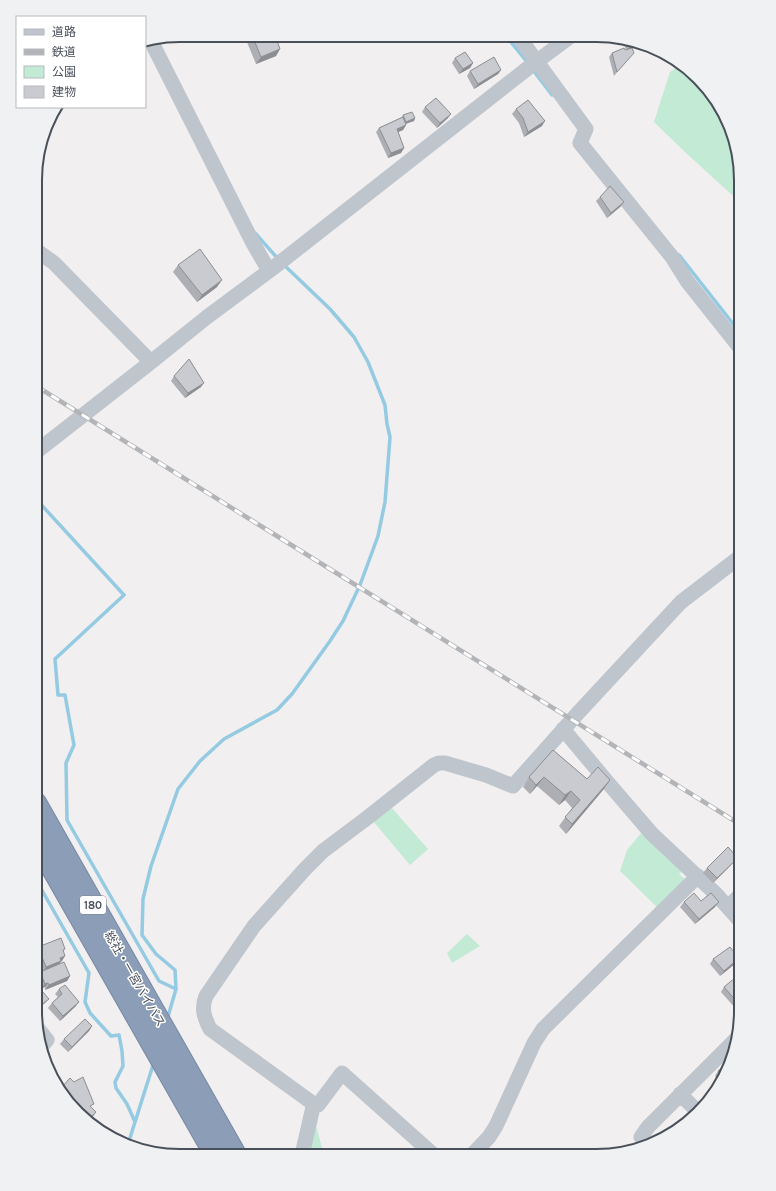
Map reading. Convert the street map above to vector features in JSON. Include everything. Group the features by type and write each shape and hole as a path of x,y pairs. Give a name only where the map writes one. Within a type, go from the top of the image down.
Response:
{"highway":[{"name":"総社・一宮バイパス","path":"42,815 232,1149"},
{"name":"総社・一宮バイパス","path":"42,849 213,1149"}],"street":[{"path":"521,42 533,64 586,129 580,143 672,257 687,281 734,339"},
{"path":"42,447 207,317 563,42"},
{"path":"153,45 253,243 271,269"},
{"path":"42,254 54,263 151,362"},
{"path":"303,1149 313,1107 311,1102 210,1029 203,1012 206,996 254,926 323,851 434,765 445,763 486,775 514,786 563,729 681,602 734,561"},
{"path":"563,729 608,784 652,834 698,876 734,914"},
{"path":"478,1149 489,1137 496,1126 534,1043 543,1029 698,876"},
{"path":"728,907 734,901"},
{"path":"644,1140 641,1137 648,1127 729,1046"},
{"path":"313,1107 318,1105 342,1073 427,1149"},
{"path":"680,1094 693,1107"}],"green space":[{"path":"676,68 680,71 705,96 715,111 727,136 731,153 733,162 734,195 654,122 670,72"},
{"path":"391,807 428,849 410,865 373,821"},
{"path":"643,831 684,870 679,874 688,882 660,910 620,871 627,850"},
{"path":"467,934 480,946 452,963 447,953"},
{"path":"317,1115 316,1126 322,1149 308,1149"}],"building":[{"path":"255,42 278,42 280,49 261,57"},
{"path":"624,48 625,50 632,48 634,53 617,72 612,53"},
{"path":"465,52 473,63 463,69 455,58"},
{"path":"494,57 501,70 478,84 470,71"},
{"path":"436,98 451,114 440,123 425,107"},
{"path":"528,100 545,121 528,132 523,118 516,109"},
{"path":"412,112 415,118 406,122 403,115"},
{"path":"403,117 406,125 397,129 404,148 391,153 379,128"},
{"path":"610,186 624,202 611,213 600,197"},
{"path":"200,249 222,280 202,295 178,265"},
{"path":"189,359 204,383 188,393 174,376"},
{"path":"553,750 587,779 598,767 610,780 572,824 565,817 580,800 571,791 565,795 544,777 536,785 529,777"},
{"path":"728,847 734,854 734,862 717,878 707,868"},
{"path":"694,893 701,901 711,893 719,902 699,919 684,902"},
{"path":"61,938 65,949 63,950 65,956 60,958 61,961 46,967 42,957 42,945"},
{"path":"730,947 734,952 734,962 724,971 713,959"},
{"path":"64,962 70,976 49,985 48,983 45,984 42,977 42,971"},
{"path":"734,979 734,998 724,987"},
{"path":"65,985 79,1002 63,1016 52,1003 62,994 59,989"},
{"path":"42,991 49,999 42,1004"},
{"path":"85,1019 92,1026 72,1047 64,1039"},
{"path":"83,1077 94,1104 90,1106 96,1112 92,1116 71,1095 64,1085 70,1078 74,1082"}],"waterway":[{"path":"511,42 528,63"},
{"path":"533,70 552,95"},
{"path":"255,233 279,260"},
{"path":"679,255 734,325"},
{"path":"167,1020 176,989 175,970 156,954 142,935 143,899 151,866 178,789 200,761 224,739 277,710 292,694 343,621 360,585 378,536 385,502 390,437 385,405 368,362 354,337 330,309 283,264"},
{"path":"42,506 124,595 55,659 58,695 65,695 74,745 66,763 67,820 159,981 176,989"},
{"path":"42,890 89,973 85,1002 90,1013 111,1036 119,1035 123,1066 115,1082 116,1088 127,1104 135,1122"},
{"path":"130,1139 154,1062"}],"railway":[{"path":"42,390 734,821"}]}
